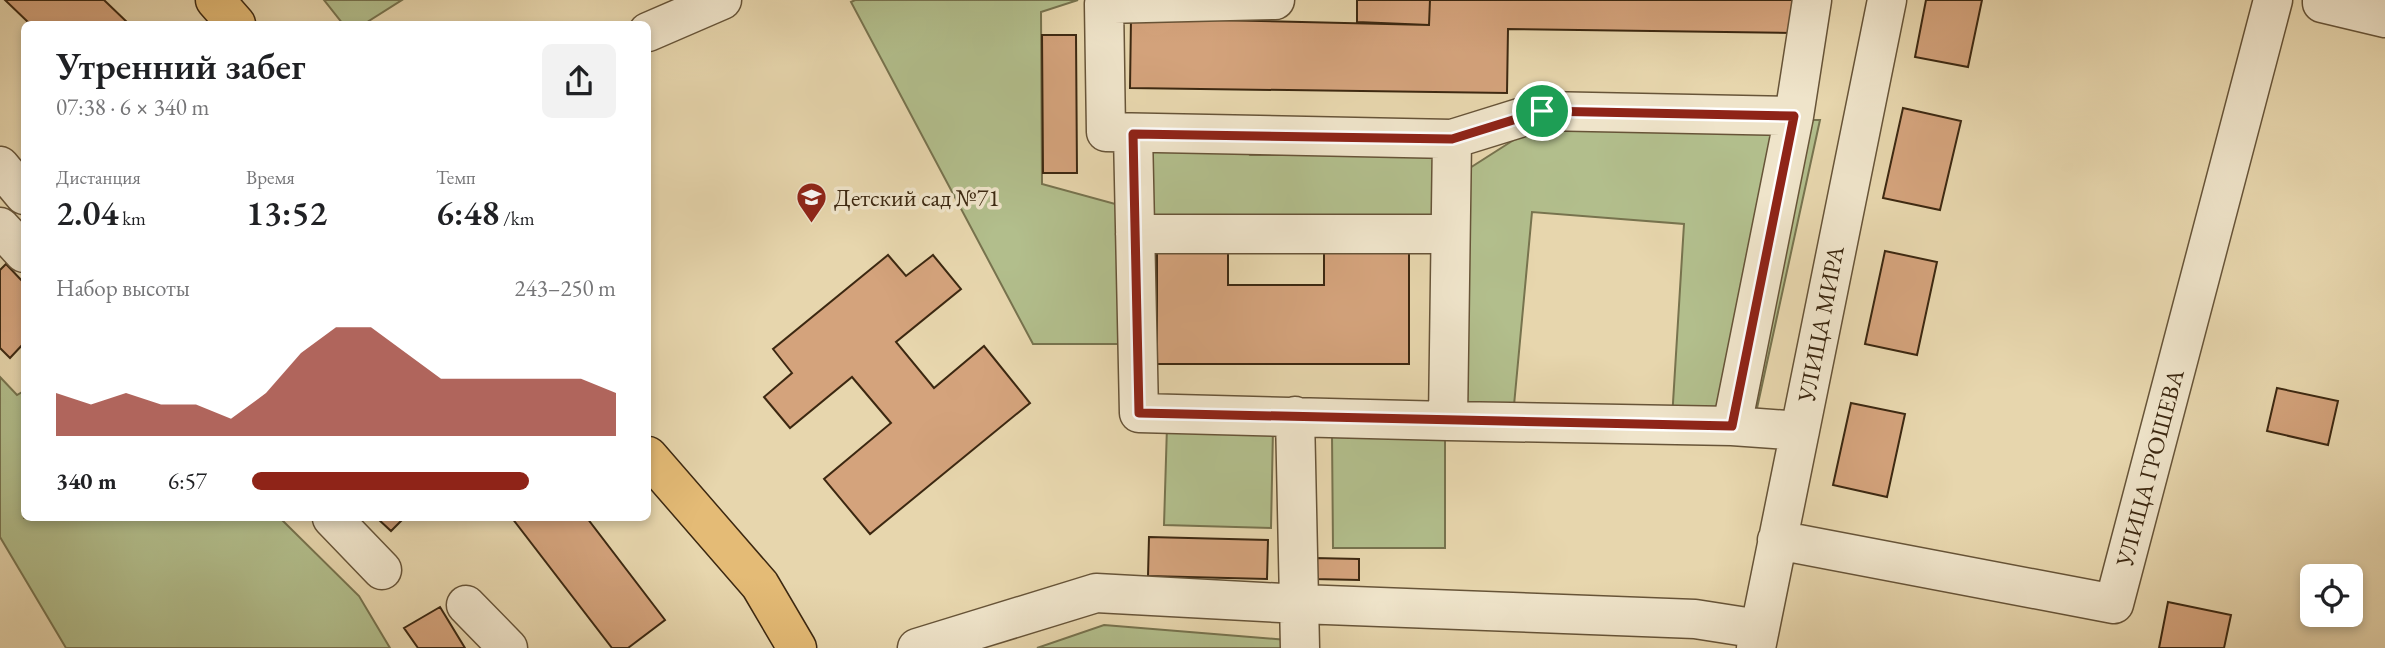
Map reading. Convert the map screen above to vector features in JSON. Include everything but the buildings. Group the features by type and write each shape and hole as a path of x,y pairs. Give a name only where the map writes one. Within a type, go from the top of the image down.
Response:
{"main road":[{"path":"215,0 233,21"},
{"path":"651,459 760,585 797,648"}],"street":[{"path":"1275,0 1104,4 1106,132 1452,139 1542,111 1794,116"},
{"path":"1732,426 1794,116 1812,0"},
{"name":"УЛИЦА МИРА","path":"1757,639 1887,0"},
{"name":"УЛИЦА ГРОШЕВА","path":"1777,540 2114,604 2273,0"},
{"path":"2322,0 2322,3 2385,18"},
{"path":"651,31 710,2"},
{"path":"1133,134 1139,413 1732,426 1800,431"},
{"path":"1448,421 1452,139"},
{"path":"0,166 21,191"},
{"path":"0,227 21,250"},
{"path":"1135,234 1450,234"},
{"path":"1295,416 1300,648"},
{"path":"335,521 382,570"},
{"path":"917,648 1096,593 1300,604 1695,619 1757,639"},
{"path":"466,605 508,648"}],"green space":[{"path":"324,0 402,0 369,21 341,21"},
{"path":"1078,0 1041,12 1042,184 1119,205 1127,344 1033,344 851,2"},
{"path":"1545,120 1820,120 1754,422 1672,419 1684,224 1532,212 1513,416 1461,415 1462,173"},
{"path":"1149,142 1238,142 1250,155 1317,155 1445,145 1444,229 1151,225"},
{"path":"0,377 17,395 21,393 21,521 283,521 359,596 390,648 66,648 0,537"},
{"path":"1167,426 1273,429 1271,528 1164,525"},
{"path":"1445,434 1445,548 1333,548 1332,435"},
{"path":"1104,625 1287,640 1287,648 1037,648"}],"place":[{"name":"Детский сад №71","path":"811,225"}],"route":[{"path":"1542,111 1794,116 1732,426 1139,413 1133,134 1452,139 1542,111"}]}
